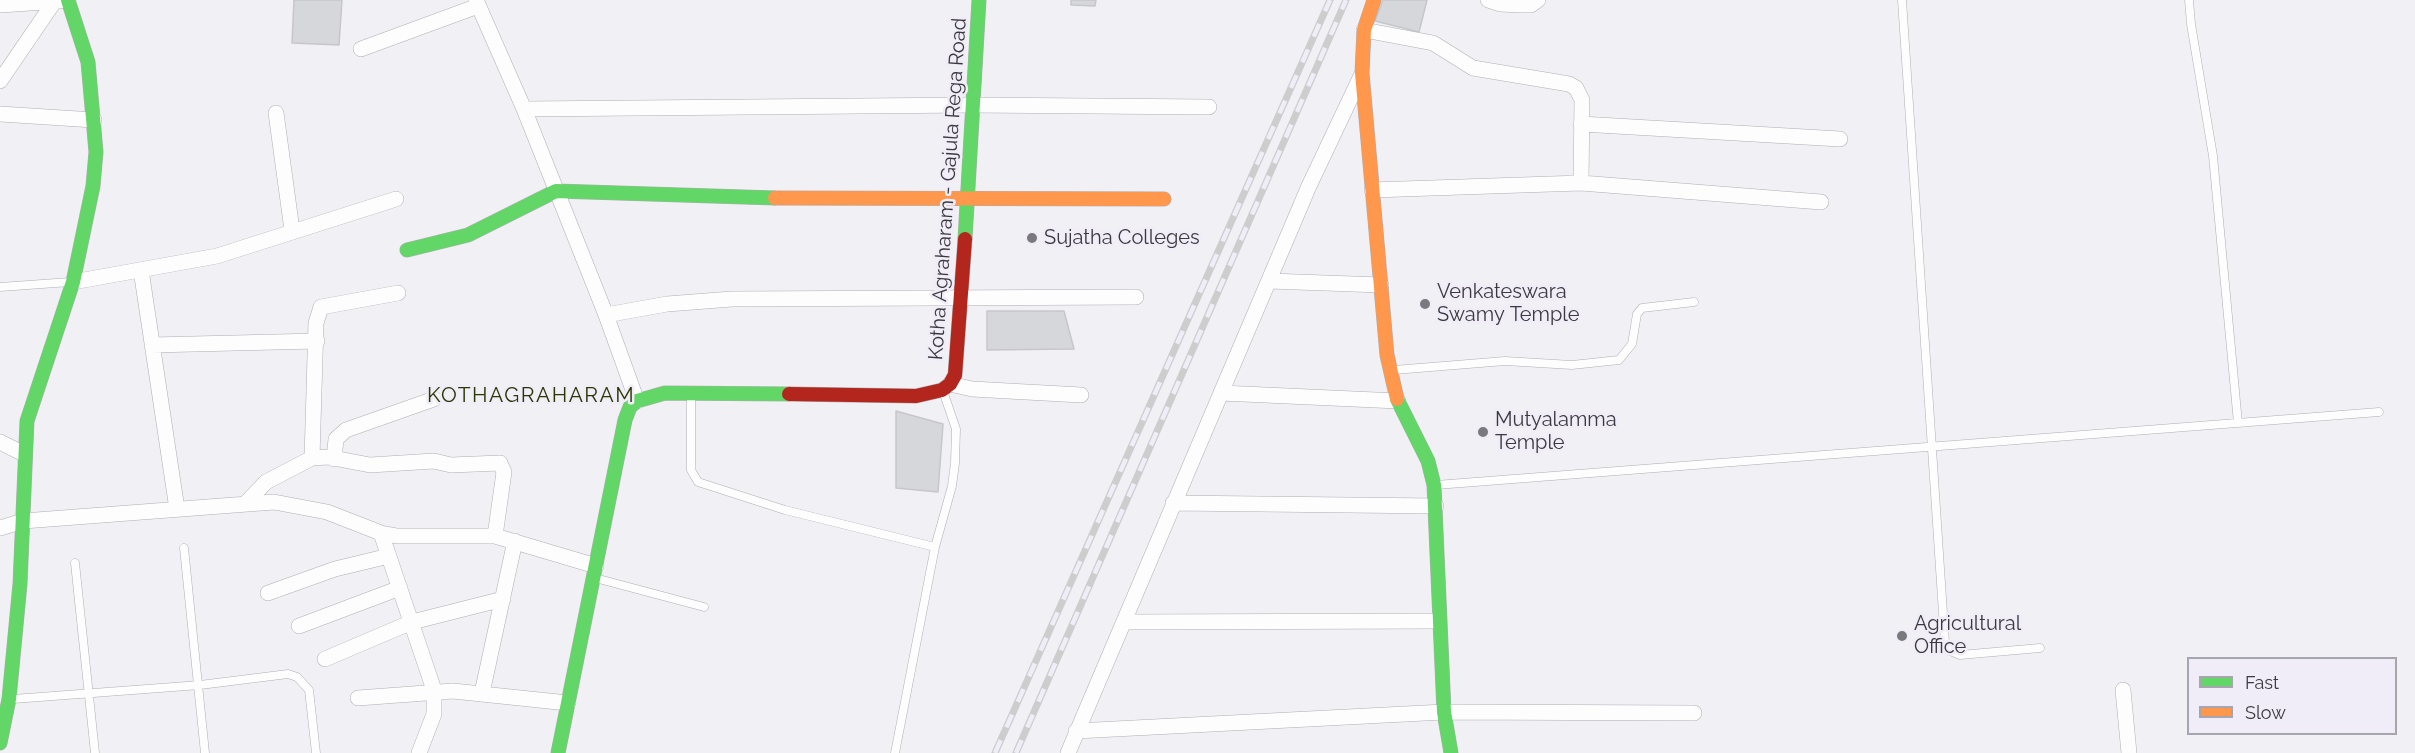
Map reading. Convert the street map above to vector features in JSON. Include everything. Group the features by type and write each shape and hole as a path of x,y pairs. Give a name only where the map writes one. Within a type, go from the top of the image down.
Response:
{"street":[{"name":"Kotha Agraharam - Gajula Rega Road","path":"637,401 664,393 916,396 946,387 955,375 962,296 979,0"},
{"path":"1374,0 1365,30 1362,73 1389,371 1398,401 1428,461 1434,485 1443,712 1451,753"},
{"path":"1488,0 1500,4 1532,5 1538,0"},
{"path":"0,5 64,1"},
{"path":"0,81 64,1"},
{"path":"0,743 9,699 23,521 27,422 73,282 93,186 96,152 88,62 64,1"},
{"path":"361,49 477,3 524,109 606,315 637,401 630,407 625,420 558,753"},
{"path":"1365,30 1433,43 1473,68 1484,71 1569,84 1580,93 1581,183"},
{"path":"1068,753 1126,622 1173,503 1309,186 1362,73"},
{"path":"524,109 973,105 1209,107"},
{"path":"0,114 94,120"},
{"path":"276,114 292,230"},
{"path":"1581,124 1840,139"},
{"path":"1372,190 1581,183 1821,202"},
{"path":"407,250 468,235 556,191 708,198 1164,199"},
{"path":"73,282 217,256 292,230 396,199"},
{"path":"141,270 177,508"},
{"path":"1269,281 1381,285"},
{"path":"312,458 316,323 321,307 398,293"},
{"path":"606,315 667,304 732,299 962,296 1136,297"},
{"path":"152,345 316,341"},
{"path":"946,387 1082,395"},
{"path":"1221,393 1398,401"},
{"path":"334,459 336,439 345,430 434,399"},
{"path":"0,442 24,454"},
{"path":"246,503 266,482 312,458 370,465 434,461 451,465 500,464 504,472 495,536"},
{"path":"0,528 23,521 274,502 327,512 381,533 397,536 495,536 515,541 594,572"},
{"path":"1173,503 1436,506"},
{"path":"381,533 434,690 434,714 419,753"},
{"path":"482,693 515,541"},
{"path":"268,593 335,569 389,556"},
{"path":"299,626 400,588"},
{"path":"325,659 412,622 503,599"},
{"path":"1126,622 1439,621"},
{"path":"358,698 434,690 568,703"},
{"path":"2124,690 2129,753"},
{"path":"1076,731 1190,723 1443,712 1694,713"}],"lane":[{"path":"1902,0 1934,447 1944,629 1948,650 1960,655 2040,648"},
{"path":"2189,0 2213,156 2238,423"},
{"path":"0,287 73,282"},
{"path":"1389,371 1505,361 1572,365 1619,360 1632,344 1636,314 1642,308 1694,303"},
{"path":"895,753 935,547 952,486 957,443 946,387"},
{"path":"691,393 691,470 698,482 785,510 935,547"},
{"path":"1434,485 2379,412"},
{"path":"184,548 200,685 205,753"},
{"path":"75,563 94,753"},
{"path":"594,572 704,607"},
{"path":"9,699 200,685 288,674 297,677 309,690 316,753"}],"building":[{"path":"294,0 342,0 339,45 292,43"},
{"path":"1071,0 1096,0 1095,6 1071,5"},
{"path":"1383,0 1427,0 1419,32 1375,21"},
{"path":"987,311 1064,311 1074,349 987,350"},
{"path":"896,411 943,424 938,492 896,488"}],"railway":[{"path":"995,753 1330,0"},
{"path":"1016,753 1346,0"}],"traffic: fast":[{"path":"0,743 9,699 20,584 27,421 73,282 93,186 96,152 88,62 68,0"},
{"path":"965,239 979,0"},
{"path":"407,250 468,235 556,191 775,198"},
{"path":"558,753 625,420 630,407 637,401 665,393 789,394"},
{"path":"1397,399 1428,461 1434,485 1444,712 1451,753"}],"traffic: slow":[{"path":"1374,0 1364,30 1362,73 1387,355 1397,399"},
{"path":"775,198 1164,199"}],"traffic: jam":[{"path":"789,394 916,396 942,390 950,384 955,375 965,239"}],"place":[{"name":"Sujatha Colleges","path":"1032,238"},
{"name":"Venkateswara Swamy Temple","path":"1425,304"},
{"name":"Mutyalamma Temple","path":"1483,432"},
{"name":"Agricultural Office","path":"1902,636"}],"district":[{"name":"KOTHAGRAHARAM","path":"531,396"}]}
